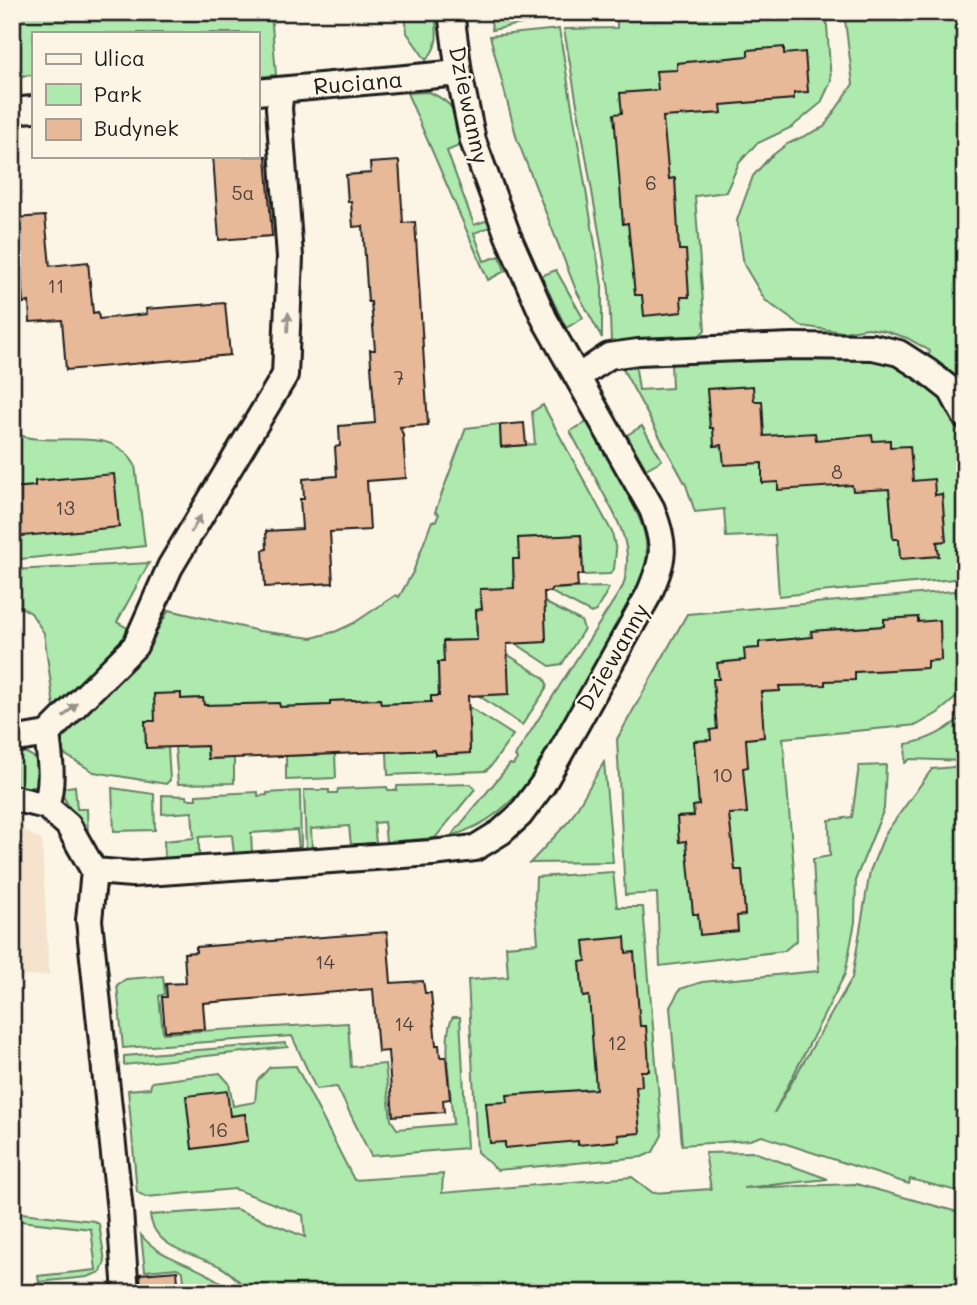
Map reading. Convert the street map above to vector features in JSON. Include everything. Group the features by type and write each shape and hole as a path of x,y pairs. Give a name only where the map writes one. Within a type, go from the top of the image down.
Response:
{"street":[{"name":"Dziewanny","path":"94,871 132,874 475,848 501,832 520,815 543,784 649,594 661,564 663,540 652,509 536,303 508,236 473,141 459,73 451,12"},
{"name":"Ruciana","path":"269,91 459,73"},
{"path":"12,740 47,734 135,646 170,567 285,375 290,257 279,108 269,91"},
{"path":"12,111 32,109"},
{"path":"578,377 609,356 638,352 793,346 873,347 899,353 928,371 951,390 965,416"},
{"path":"46,806 51,792 47,734"},
{"path":"12,798 46,806 68,825 94,871 89,920 120,1211 126,1293"}],"shaded area":[{"path":"12,824 42,840 49,975 12,977"}],"green space":[{"path":"12,12 271,12 276,75 259,77 259,32 32,32 32,75 20,76 20,95 15,97"},
{"path":"405,12 435,12 436,44 426,60 407,33"},
{"path":"490,12 525,12 526,23 492,30"},
{"path":"617,12 826,12 831,81 821,103 792,127 756,144 739,163 726,192 695,196 705,330 692,343 611,343 609,290 564,29 617,28"},
{"path":"844,12 965,12 965,390 928,358 930,351 907,338 868,328 843,332 801,326 765,300 744,265 737,220 753,176 769,158 787,144 824,127 853,84"},
{"path":"559,29 602,286 602,338 576,290 517,139 490,36"},
{"path":"429,92 446,102 457,119 461,145 447,151 474,225 488,220 490,227 474,233 484,261 500,256 505,271 488,280 407,93"},
{"path":"556,270 583,318 566,328 541,276"},
{"path":"864,355 921,376 956,415 965,444 965,578 779,596 775,535 726,537 724,509 695,512 686,485 620,364 635,362 639,390 672,388 671,361"},
{"path":"543,405 612,532 616,551 614,569 610,574 583,575 581,535 519,538 519,559 513,560 514,592 481,589 482,609 476,610 477,643 438,663 439,696 431,702 381,704 380,699 280,707 279,703 204,706 203,698 181,699 181,694 168,747 170,780 166,784 94,772 59,751 62,737 69,726 144,653 169,610 259,631 312,638 354,623 396,595 399,597 413,572 432,521 436,521 439,514 435,512 466,428 500,424 501,447 535,444 532,412"},
{"path":"589,421 643,527 647,551 643,579 534,774 517,795 498,812 476,826 451,836 510,764 513,765 517,759 515,756 623,586 627,560 623,536 614,512 570,431"},
{"path":"642,426 662,460 646,469 627,435"},
{"path":"12,432 44,439 95,440 124,451 135,465 145,546 12,560"},
{"path":"149,563 117,622 131,630 104,662 54,707 44,633 31,613 12,602 12,570"},
{"path":"609,588 596,611 591,613 551,592 551,589"},
{"path":"965,590 965,690 938,713 917,725 783,738 796,894 797,940 784,951 660,966 657,893 625,895 617,739 687,614"},
{"path":"544,602 581,621 584,629 562,664 550,666 515,643 546,641"},
{"path":"507,654 544,678 547,684 522,725 478,695"},
{"path":"469,707 513,735 486,771 388,775 387,752 435,750 435,755 470,753"},
{"path":"965,713 965,761 910,759 905,763 906,744 938,733"},
{"path":"207,746 208,759 234,758 234,783 178,784 175,747"},
{"path":"15,751 34,757 39,772 38,787 16,787"},
{"path":"335,754 336,778 286,780 286,756"},
{"path":"604,762 613,862 530,863 570,820"},
{"path":"886,765 884,809 856,878 855,922 845,974 774,1113 852,978 870,871 885,834 932,769 965,766 965,1193 910,1179 909,1184 762,1136 750,1140 682,1145 670,1007 680,989 702,982 819,971 813,859 830,856 829,820 852,817 859,766"},
{"path":"471,784 475,789 435,838 386,842 384,822 374,823 376,843 351,845 349,826 311,829 312,848 306,849 304,790 329,790 329,793 337,793 338,789 387,787 388,790 397,790 397,786"},
{"path":"75,786 77,809 87,809 88,838 62,793 61,788"},
{"path":"112,788 154,794 155,830 114,831"},
{"path":"300,791 301,849 299,850 297,830 251,833 252,853 234,855 232,835 199,837 199,857 165,860 164,841 194,838 192,812 162,814 162,795 196,799 196,795 258,792 258,796"},
{"path":"613,872 617,907 643,907 662,1135 653,1152 642,1157 497,1170 477,1152 468,980 508,977 506,946 538,943 536,877"},
{"path":"163,976 165,994 159,996 163,1033 348,1023 351,1067 385,1064 391,1120 397,1129 453,1124 448,1037 453,1017 460,1017 467,1148 371,1156 337,1087 316,1089 292,1036 123,1048 117,985 126,979"},
{"path":"285,1043 288,1047 124,1065 124,1056"},
{"path":"296,1066 354,1180 443,1174 442,1193 632,1177 653,1193 711,1189 705,1153 754,1152 828,1179 743,1188 856,1184 965,1214 965,1293 250,1293 221,1267 167,1243 153,1227 150,1215 236,1209 305,1237 303,1215 235,1189 146,1197 137,1192 128,1090 150,1088 152,1082 220,1073 229,1083 233,1106 255,1102 257,1081 270,1067"},
{"path":"12,1212 94,1221 99,1224 105,1261 101,1272 87,1277 39,1282 38,1276 96,1270 91,1229 12,1220"},
{"path":"141,1235 161,1252 210,1275 231,1293 185,1293 183,1272 177,1268 145,1271"}],"building":[{"path":"784,47 784,54 805,52 808,92 794,93 794,99 721,105 722,113 663,117 669,179 675,178 679,250 686,250 689,297 681,297 682,312 644,316 642,295 635,295 628,223 623,224 614,114 622,113 620,93 658,90 656,71 677,70 677,63 748,56 748,50"},
{"path":"266,156 272,236 219,240 213,158"},
{"path":"399,161 403,223 415,222 428,425 400,427 406,478 367,481 370,530 330,532 333,583 265,587 263,550 267,549 266,531 302,529 300,499 304,499 303,479 337,476 335,447 340,446 339,426 375,423 370,350 375,350 371,302 368,302 363,226 353,227 346,175 371,173 370,163"},
{"path":"45,216 50,266 88,262 93,313 98,312 99,319 147,314 146,309 225,303 230,355 66,370 62,320 30,322 29,302 23,303 21,272 12,273 12,218"},
{"path":"753,386 754,401 762,401 764,436 815,433 816,440 872,435 873,441 890,440 890,447 910,446 913,481 934,479 935,495 942,494 946,541 937,542 939,556 900,559 899,539 893,539 889,489 853,491 852,485 778,490 778,482 762,483 762,463 724,465 722,445 714,446 707,389"},
{"path":"524,423 526,445 501,447 500,425"},
{"path":"114,474 119,527 12,537 12,488 35,486 35,481"},
{"path":"581,535 583,575 577,575 578,587 544,592 546,642 507,644 509,694 468,696 470,753 435,755 435,750 208,759 207,746 146,748 145,721 155,721 154,694 181,693 181,699 203,698 204,705 279,703 280,707 380,699 381,704 431,702 431,696 439,696 438,662 444,662 443,641 477,640 476,610 482,609 480,589 514,588 513,559 519,559 518,538"},
{"path":"918,617 918,622 940,620 941,660 927,661 927,668 855,672 855,680 825,681 825,685 779,686 780,691 761,692 764,737 746,739 748,767 743,768 747,813 729,814 735,870 742,870 745,915 737,916 738,931 700,935 698,914 693,914 686,841 679,842 677,817 694,816 693,806 699,805 694,741 711,740 710,730 717,729 713,679 719,679 717,663 745,660 744,649 759,648 759,642 812,637 811,631 884,626 884,619"},
{"path":"387,932 391,983 423,981 425,993 431,993 436,1045 439,1045 440,1057 446,1057 450,1099 443,1100 444,1112 393,1116 388,1051 378,1052 373,989 203,1003 205,1029 165,1031 162,997 167,997 166,984 186,983 184,953 196,952 196,947"},
{"path":"625,937 626,953 634,952 640,1026 646,1026 648,1049 649,1071 641,1071 642,1086 636,1087 640,1133 618,1135 619,1141 578,1145 578,1141 505,1148 505,1142 490,1143 486,1103 508,1102 507,1095 596,1089 589,996 583,997 580,962 586,961 584,941"},
{"path":"227,1091 230,1116 245,1114 248,1141 192,1149 186,1096"},
{"path":"177,1271 179,1293 141,1293 140,1274"}]}
